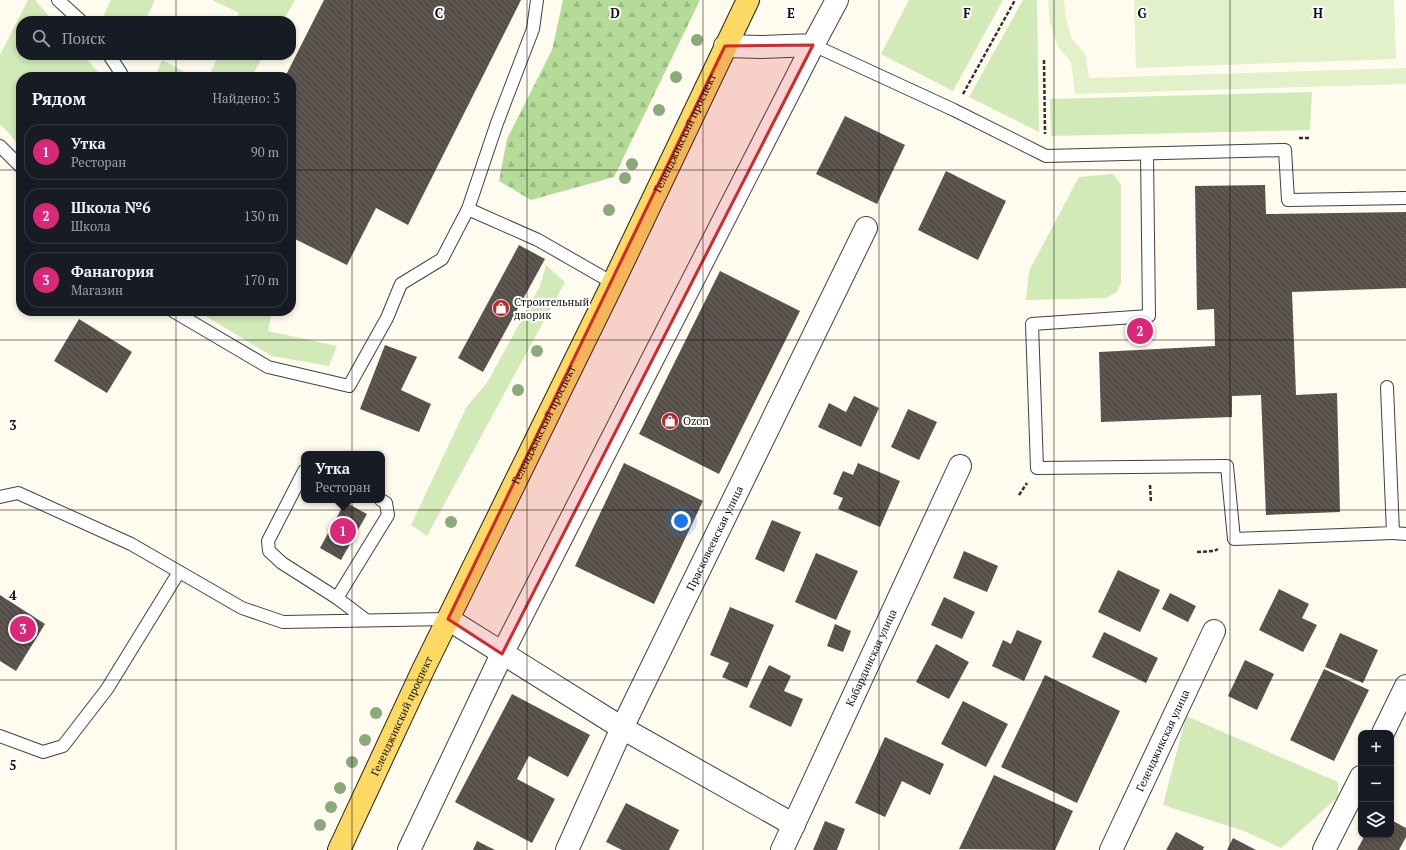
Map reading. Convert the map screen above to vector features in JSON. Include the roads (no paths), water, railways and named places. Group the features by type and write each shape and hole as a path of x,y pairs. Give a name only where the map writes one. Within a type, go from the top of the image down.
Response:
{"main road":[{"name":"Геленджикский проспект","path":"339,850 448,619 613,283 748,0"}],"street":[{"path":"409,850 502,654 836,0"},
{"path":"725,46 761,47 814,45"},
{"name":"Прасковеевская улица","path":"567,850 622,728 866,228"},
{"name":"Кабардинская улица","path":"782,850 960,466"},
{"path":"448,619 622,728 794,825"},
{"name":"Геленджикская улица","path":"1111,850 1214,631"},
{"path":"1384,730 1406,686"},
{"path":"1324,850 1358,783"}],"lane":[{"path":"58,0 76,16"},
{"path":"181,316 268,367 349,386 387,318 401,284 442,259 468,209 497,123 533,29 537,0"},
{"path":"814,45 954,110 1046,156 1285,150 1288,200 1406,198"},
{"path":"113,60 121,72"},
{"path":"0,146 16,162"},
{"path":"1147,154 1149,316 1032,324 1037,468 1227,466 1234,539 1393,533 1406,534"},
{"path":"468,209 538,240 613,283"},
{"path":"1387,387 1393,533"},
{"path":"301,477 268,541 268,551 282,563 337,598 366,620"},
{"path":"0,497 18,493 131,544 242,608 283,622 448,619"},
{"path":"337,598 388,515 385,502"},
{"path":"0,736 43,752 63,746 107,689 179,572"}],"place":[{"name":"Строительный дворик","path":"501,308"},
{"name":"Школа №6","path":"1140,331"},
{"name":"Ozon","path":"670,421"},
{"name":"Утка","path":"343,531"},
{"name":"Фанагория","path":"23,629"}]}
